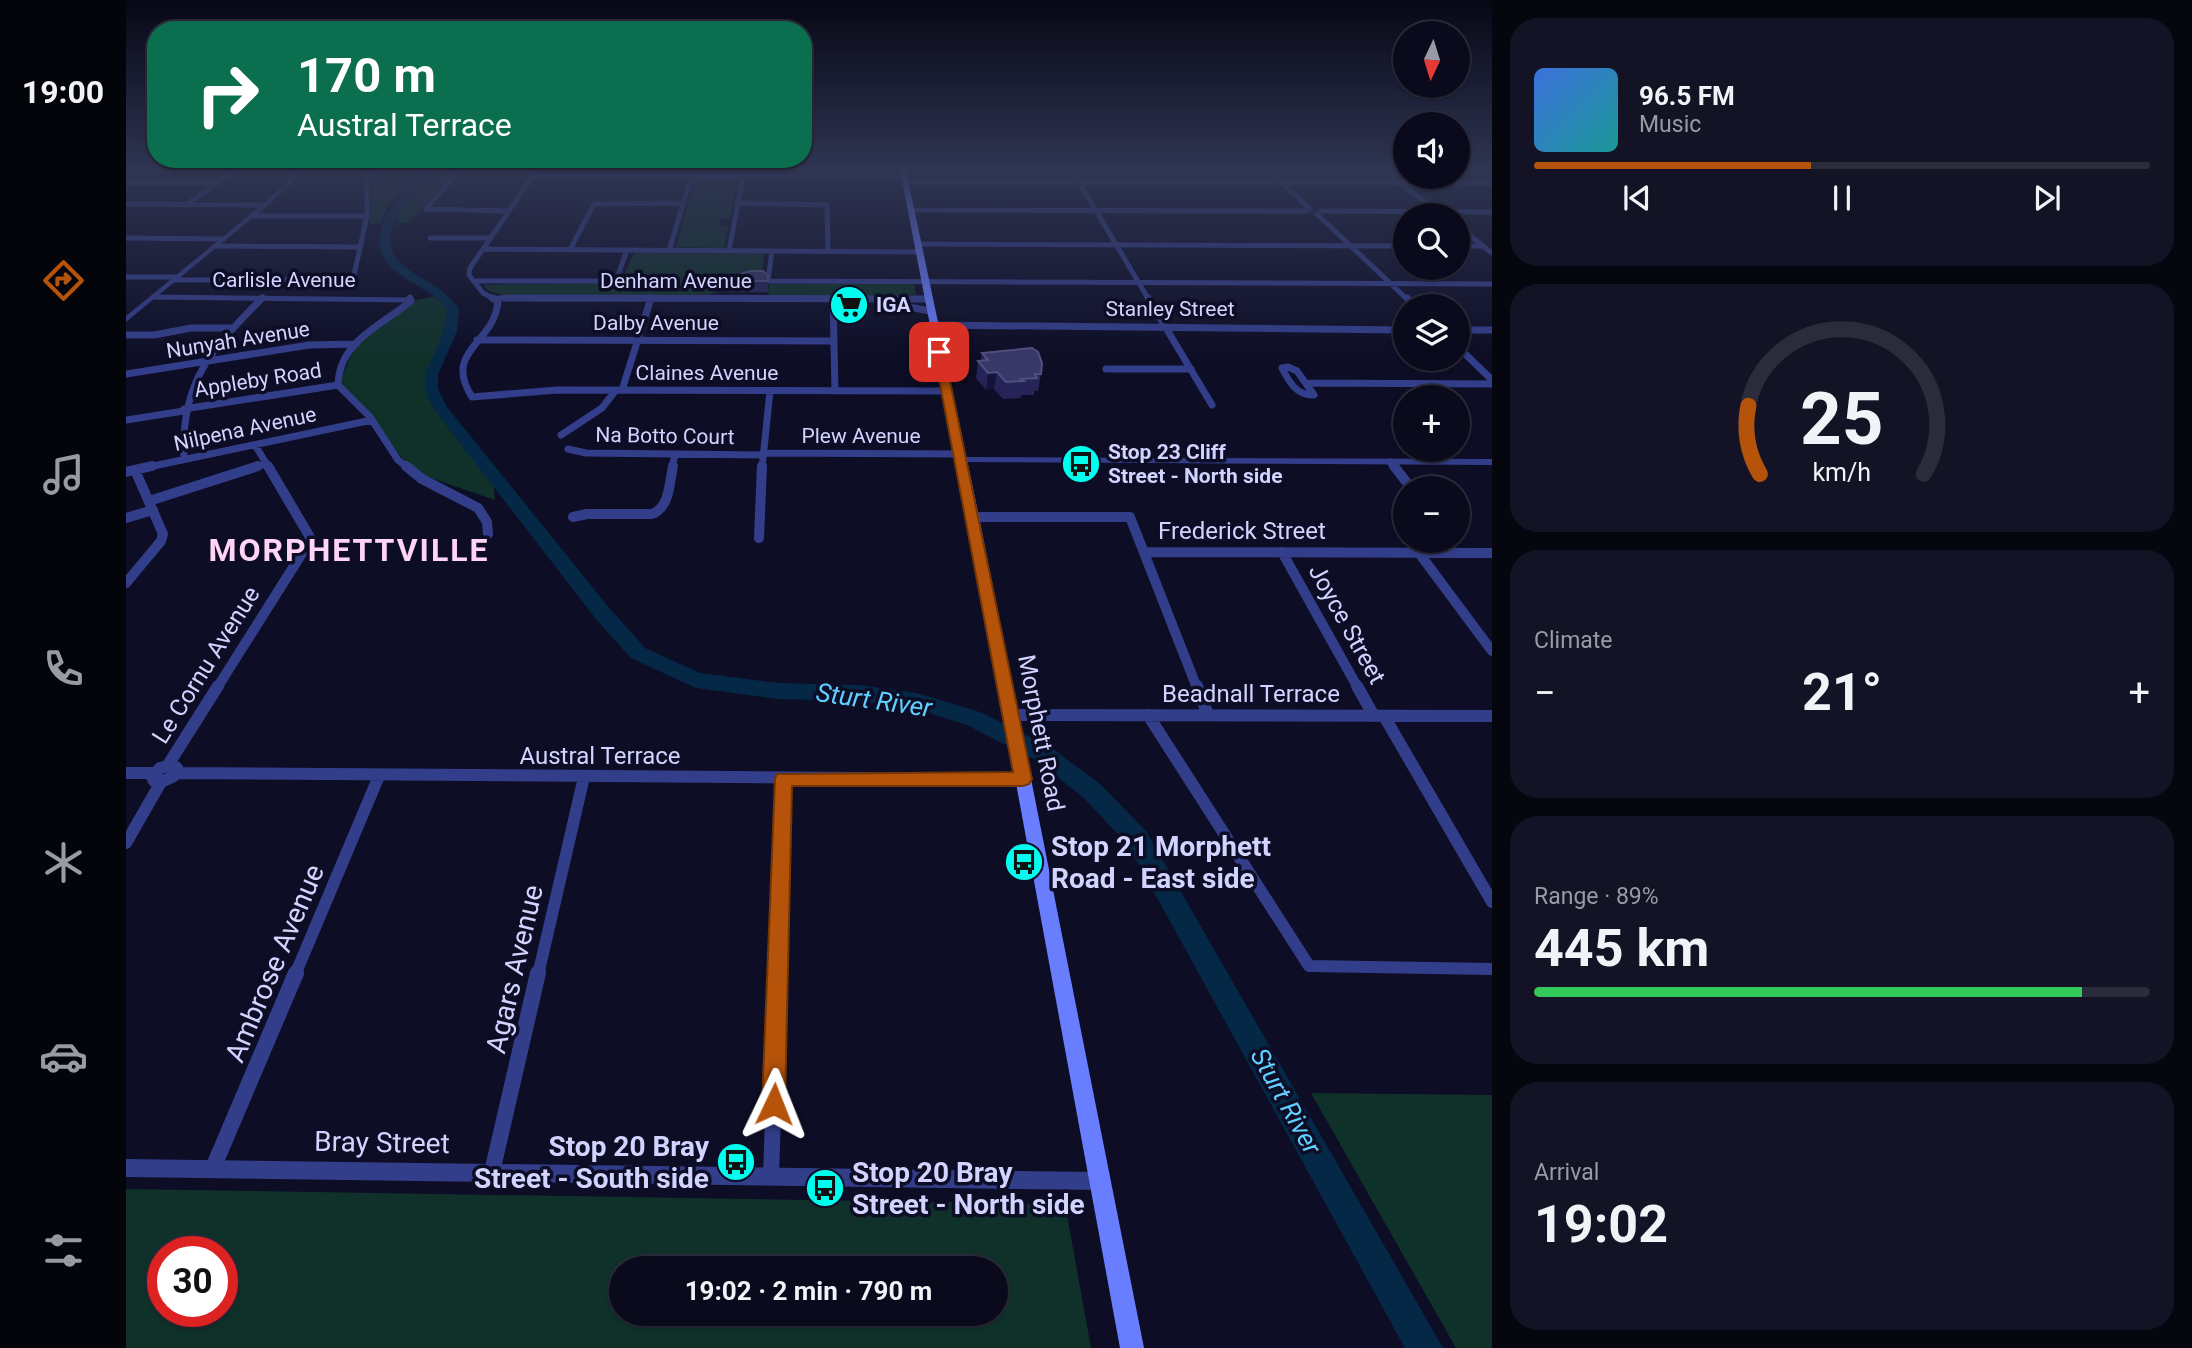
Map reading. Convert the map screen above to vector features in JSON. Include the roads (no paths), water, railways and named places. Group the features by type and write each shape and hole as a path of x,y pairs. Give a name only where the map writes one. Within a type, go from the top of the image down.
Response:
{"main road":[{"name":"Morphett Road","path":"915,233 973,517 1132,1348"}],"street":[{"path":"126,320 231,233"},
{"path":"348,297 363,233"},
{"path":"477,340 495,320 499,310 498,301 483,293 469,275 470,268 494,233"},
{"path":"570,250 579,233"},
{"path":"669,251 674,233"},
{"path":"729,251 732,233"},
{"path":"828,233 828,251"},
{"path":"1109,233 1212,405"},
{"path":"1339,233 1402,294"},
{"path":"1470,235 1492,253"},
{"path":"126,238 224,239"},
{"path":"430,238 491,238"},
{"path":"483,249 828,251 1116,245 1393,246"},
{"path":"215,246 361,247"},
{"path":"1470,246 1484,246"},
{"path":"474,281 612,280 617,278 627,250"},
{"path":"772,251 768,281 1492,284"},
{"path":"126,277 353,280"},
{"name":"Carlisle Avenue","path":"154,297 405,297 411,301"},
{"path":"184,459 181,436 184,410 204,363 263,297"},
{"name":"Denham Avenue","path":"492,298 928,299"},
{"path":"561,435 602,408 619,390 638,341 650,298"},
{"path":"833,299 835,391"},
{"name":"Denham Avenue","path":"860,299 931,311"},
{"name":"Appleby Road","path":"411,301 345,354 338,372 338,385 372,420 398,460 422,479 478,508 487,522 488,534"},
{"name":"Stanley Street","path":"934,325 1393,330"},
{"path":"126,335 154,335 195,327 233,328"},
{"path":"1470,330 1492,330"},
{"name":"Dalby Avenue","path":"477,340 834,341"},
{"name":"Claines Avenue","path":"477,340 463,361 461,374 469,394 479,398 557,390 946,391"},
{"name":"Nunyah Avenue","path":"126,374 309,345 356,344"},
{"path":"1470,359 1492,382"},
{"path":"1307,383 1314,395 1300,394 1282,368 1295,369 1307,383 1492,382"},
{"path":"1106,369 1191,369"},
{"name":"Appleby Road","path":"126,420 338,385"},
{"path":"759,538 762,454 770,391"},
{"name":"Nilpena Avenue","path":"131,471 372,420"},
{"name":"Le Cornu Avenue","path":"172,769 311,538 255,445"},
{"name":"Na Botto Court","path":"568,449 586,453 762,454"},
{"path":"573,517 660,511 665,505 675,454"},
{"name":"Plew Avenue","path":"762,454 961,457"},
{"path":"961,457 1492,462"},
{"path":"1390,462 1401,476"},
{"path":"149,500 266,464"},
{"path":"126,583 161,541 163,534 149,500 131,471"},
{"path":"126,518 153,510"},
{"name":"Frederick Street","path":"973,517 1130,517 1144,552 1393,553"},
{"path":"1144,552 1208,715"},
{"name":"Joyce Street","path":"1282,552 1492,902"},
{"path":"1419,553 1492,652"},
{"name":"Frederick Street","path":"1470,553 1492,553"},
{"path":"1148,715 1309,965 1492,969"},
{"name":"Beadnall Terrace","path":"1011,720 1148,715 1492,716"},
{"path":"126,843 158,778 172,769"},
{"name":"Austral Terrace","path":"172,769 379,776 1023,779"},
{"path":"126,773 158,778"},
{"name":"Ambrose Avenue","path":"213,1168 379,776"},
{"name":"Agars Avenue","path":"492,1172 583,777"},
{"path":"771,1175 783,779"},
{"name":"Bray Street","path":"126,1168 1100,1181"}],"waterway":[{"name":"Sturt River","path":"385,233 384,246 389,258 401,270 436,291 453,309 450,331 431,375 431,389 440,408 603,614 638,653 696,680 778,691 859,693 917,701 975,719 1045,755 1092,791 1137,838 1425,1348"}],"place":[{"name":"IGA","path":"849,305"},
{"name":"Stop 23 Cliff Street - North side","path":"1081,464"},
{"name":"Stop 21 Morphett Road - East side","path":"1024,862"},
{"name":"Stop 20 Bray Street - South side","path":"736,1162"},
{"name":"Stop 20 Bray Street - North side","path":"825,1188"}],"district":[{"name":"MORPHETTVILLE","path":"349,550"}]}
